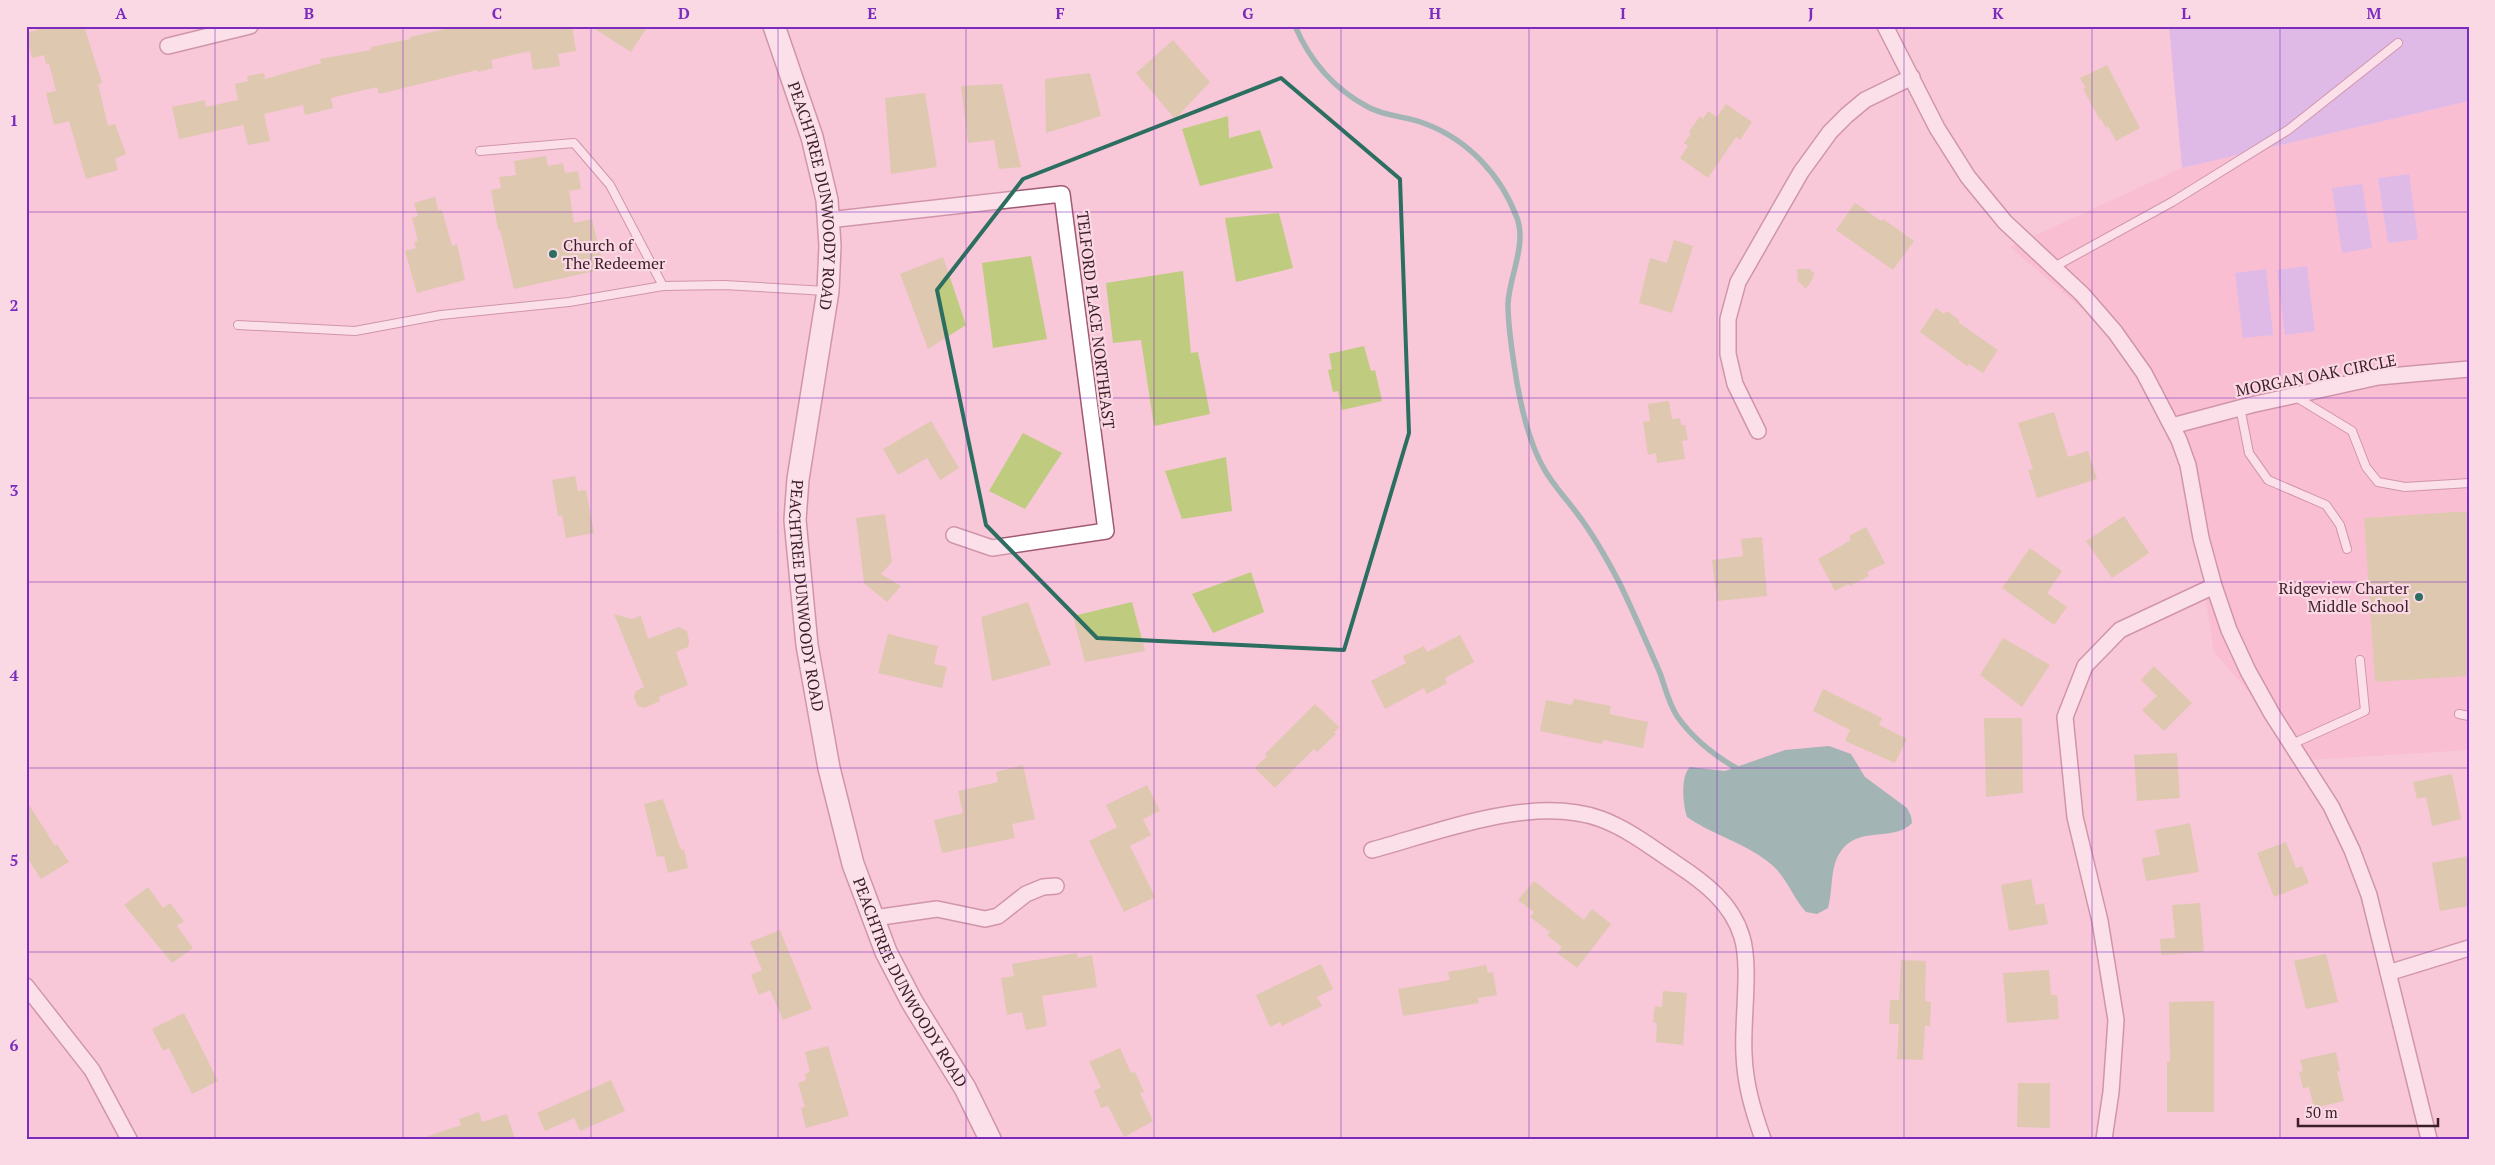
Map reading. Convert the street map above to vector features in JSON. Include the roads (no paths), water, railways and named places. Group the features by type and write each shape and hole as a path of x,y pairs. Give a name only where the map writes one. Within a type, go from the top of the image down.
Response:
{"main road":[{"name":"PEACHTREE DUNWOODY ROAD","path":"774,26 812,137 826,200 830,246 828,291 798,479 795,520 798,568 807,645 829,768 853,864 886,952 912,1002 965,1088 990,1139"}],"street":[{"path":"168,46 250,26"},
{"path":"1885,26 1936,128 1968,177 2005,222 2082,294 2115,332 2144,373 2172,426 2188,466 2201,538 2214,586 2229,630 2248,671 2272,714 2331,806 2352,850 2369,895 2429,1139"},
{"path":"1758,431 1735,384 1728,354 1728,319 1738,282 1801,172 1830,132 1847,114 1865,100 1912,77"},
{"name":"TELFORD PLACE NORTHEAST","path":"828,220 1062,194 1106,531 992,548 954,535"},
{"name":"MORGAN OAK CIRCLE","path":"2172,426 2240,407 2378,378 2469,369"},
{"path":"2104,1139 2111,1092 2116,1020 2100,920 2075,817 2064,717 2085,666 2120,630 2214,586"},
{"path":"1372,850 1511,813 1538,810 1568,811 1600,818 1630,832 1698,878 1732,913 1743,938 1745,959 1744,1062 1747,1085 1763,1139"},
{"path":"874,918 936,909 985,919 998,916 1026,894 1043,887 1056,886"},
{"path":"2388,973 2469,948"},
{"path":"26,986 92,1070 129,1139"}],"lane":[{"path":"2054,267 2172,202 2288,130 2398,43"},
{"path":"480,151 574,143 610,186 663,286"},
{"path":"238,325 355,332 441,315 569,302 663,286 724,285 828,291"},
{"path":"2294,396 2352,431 2366,467 2378,482 2406,487 2469,483"},
{"path":"2240,407 2249,453 2268,480 2326,505 2340,525 2348,549"},
{"path":"2292,744 2365,711 2360,660"},
{"path":"2460,714 2469,716"}],"waterway":[{"path":"1295,26 1308,51 1324,73 1344,92 1375,110 1419,121 1456,139 1481,161 1502,187 1520,228 1519,250 1509,294 1509,324 1519,394 1527,426 1538,457 1554,485 1572,506 1600,547 1630,606 1677,716 1703,745 1736,768"}],"place":[{"name":"Church of The Redeemer","path":"553,254"},
{"name":"Ridgeview Charter Middle School","path":"2419,597"}]}
